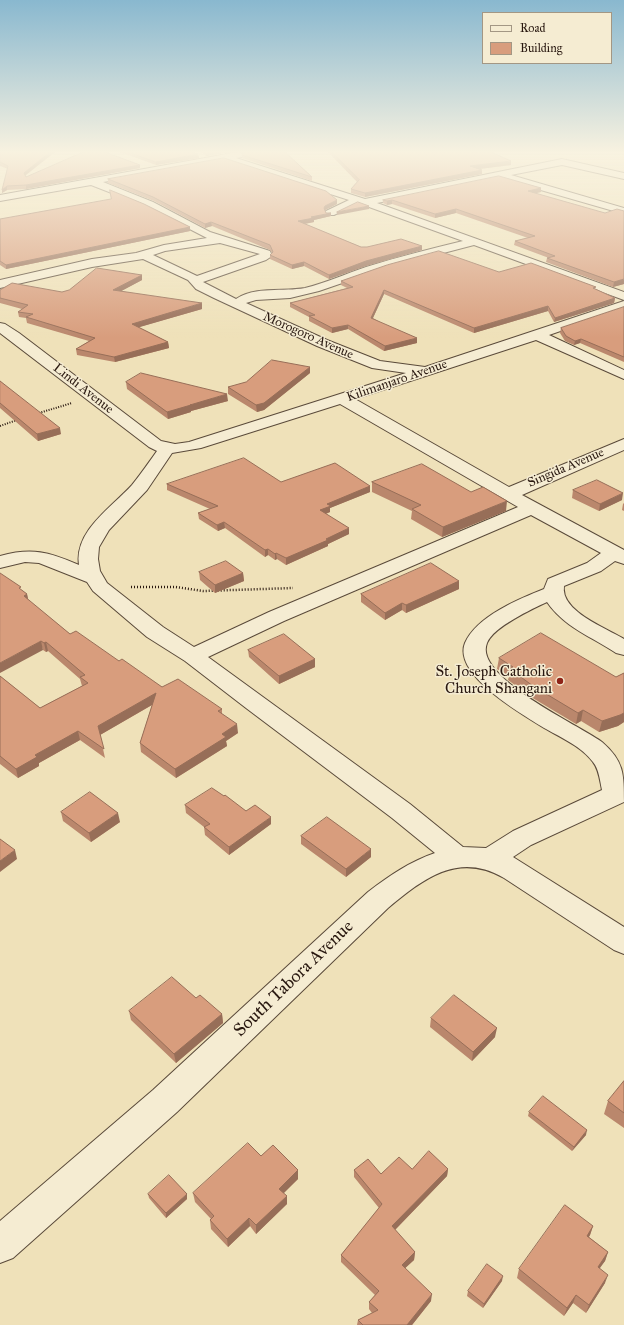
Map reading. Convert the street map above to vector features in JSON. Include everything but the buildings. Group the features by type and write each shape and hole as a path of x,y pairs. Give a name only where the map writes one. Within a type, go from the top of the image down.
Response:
{"street":[{"path":"166,214 195,230 221,240 265,252 266,256 196,280"},
{"path":"397,214 624,296"},
{"path":"136,256 164,248 221,240"},
{"path":"238,304 243,299 251,297 289,294 314,289 374,268 475,241"},
{"name":"Morogoro Avenue","path":"0,284 75,266 136,256 146,256 196,280 197,284 202,288 302,334 377,365 428,371"},
{"name":"Kilimanjaro Avenue","path":"167,449 180,449 195,445 343,399 624,305"},
{"name":"Lindi Avenue","path":"0,328 14,336 155,444 167,449"},
{"path":"537,335 624,375"},
{"path":"343,399 532,508 618,555"},
{"name":"Singida Avenue","path":"508,494 624,444"},
{"path":"97,582 90,572 88,554 92,543 100,529 113,513 142,484 167,449"},
{"path":"193,656 235,634 442,548 532,508"},
{"path":"618,555 600,565 566,577 555,583 553,592 559,605 570,616 624,648"},
{"path":"0,562 16,557 33,557 64,566 97,582 156,632 193,656 254,703 402,811 457,857"},
{"path":"490,859 522,838 620,793 603,757 578,738 503,690 489,678 480,664 475,651 475,644 480,635 496,622 536,599 553,592"},
{"name":"South Tabora Avenue","path":"0,1245 165,1101 378,900 411,874 442,860 457,857 490,859 516,872 624,942"}],"path":[{"path":"35,414 92,396"},
{"path":"0,426 21,419"},
{"path":"97,582 176,587 204,591 295,588"}],"place":[{"name":"St. Joseph Catholic Church Shangani","path":"560,681"}]}
